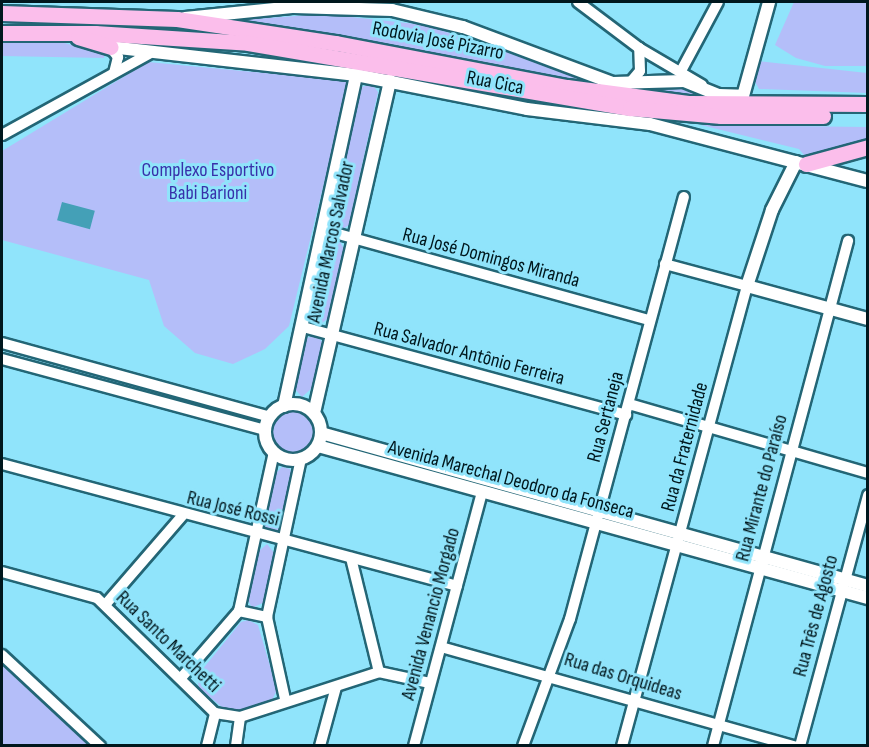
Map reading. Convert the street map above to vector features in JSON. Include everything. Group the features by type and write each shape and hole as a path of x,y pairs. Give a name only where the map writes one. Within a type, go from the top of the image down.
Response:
{"main road":[{"name":"Rodovia José Pizarro","path":"2,13 177,19 627,91 758,107 867,102"},
{"path":"63,32 110,47"},
{"name":"Rodovia José Pizarro","path":"2,33 63,32 248,43 663,111 777,118 867,114"},
{"path":"743,96 867,102"},
{"path":"801,163 867,147"}],"street":[{"path":"578,2 678,76 719,95 743,96 770,2"},
{"path":"177,19 294,7 392,10 463,27 627,91 678,76 718,2"},
{"path":"110,47 118,57 114,73"},
{"name":"Rua Cica","path":"110,47 149,54 356,75 527,109 667,127 867,181"},
{"path":"627,91 640,70 639,48"},
{"path":"2,135 149,54"},
{"name":"Avenida Marcos Salvador","path":"284,406 324,231 356,75"},
{"name":"Avenida Marcos Salvador","path":"314,413 352,238 390,81"},
{"name":"Rua da Fraternidade","path":"622,746 711,429 747,286 772,210 801,163"},
{"name":"Rua Sertaneja","path":"523,746 570,619 628,410 648,320 684,197"},
{"name":"Rua José Domingos Miranda","path":"324,231 648,320"},
{"name":"Rua Mirante do Paraíso","path":"712,746 848,241"},
{"path":"665,264 867,319"},
{"name":"Rua Salvador Antônio Ferreira","path":"303,327 711,429 867,473"},
{"path":"2,343 270,417"},
{"path":"2,359 266,430"},
{"path":"181,678 239,611 254,534 274,452 266,430 270,417 284,406 303,406 314,413 321,433 318,446 302,459 282,539 267,617 285,699"},
{"name":"Avenida Marechal Deodoro da Fonseca","path":"321,433 682,533 761,563"},
{"name":"Avenida Marechal Deodoro da Fonseca","path":"318,446 678,546 761,563 843,586 867,598"},
{"path":"274,452 287,459 302,459"},
{"name":"Rua José Rossi","path":"2,464 182,516 282,539 457,586"},
{"name":"Avenida Venancio Morgado","path":"414,746 482,492"},
{"name":"Rua Três de Agosto","path":"800,746 867,495"},
{"path":"105,605 182,516"},
{"path":"351,558 379,672"},
{"name":"Rua Santo Marchetti","path":"2,572 87,594 105,605 215,713 240,717"},
{"name":"Avenida Marechal Deodoro da Fonseca","path":"843,586 867,586"},
{"path":"239,611 267,617"},
{"name":"Rua das Orquideas","path":"441,647 549,674 794,746"},
{"path":"2,655 100,746"},
{"path":"236,746 240,717 285,699 336,687 379,672 430,683"},
{"path":"320,746 336,687"},
{"path":"207,746 215,713"}],"green space":[{"path":"794,2 867,2 867,66 825,66 796,58 775,45"},
{"path":"324,14 425,25 593,81 638,90 682,87 704,95 653,96 238,20"},
{"path":"2,41 57,41 105,54 104,58 2,56"},
{"path":"757,61 867,73 867,93 759,89 753,78"},
{"name":"Complexo Esportivo Babi Barioni","path":"148,62 349,81 289,326 265,349 233,364 195,353 164,326 149,280 2,240 2,151"},
{"path":"372,84 378,92 349,225 341,230 330,220 358,95 362,87"},
{"path":"701,125 867,127 867,139 804,155 799,149"},
{"path":"329,240 339,240 344,249 329,317 319,326 312,323 310,312"},
{"path":"317,336 323,343 312,388 302,397 294,388 302,345 305,338"},
{"path":"294,411 302,412 309,417 314,424 314,440 309,447 302,452 294,453 286,452 279,447 274,440 273,432 274,424 279,417 286,412"},
{"path":"282,467 290,469 293,477 282,527 273,534 264,525 275,474"},
{"path":"267,544 275,554 265,602 252,608 248,600 258,552"},
{"path":"248,620 258,625 277,690 271,702 229,713 199,688 197,676 241,622"},
{"path":"3,666 93,745 2,745"}],"shaded area":[{"path":"62,202 95,211 90,229 57,220"}]}
